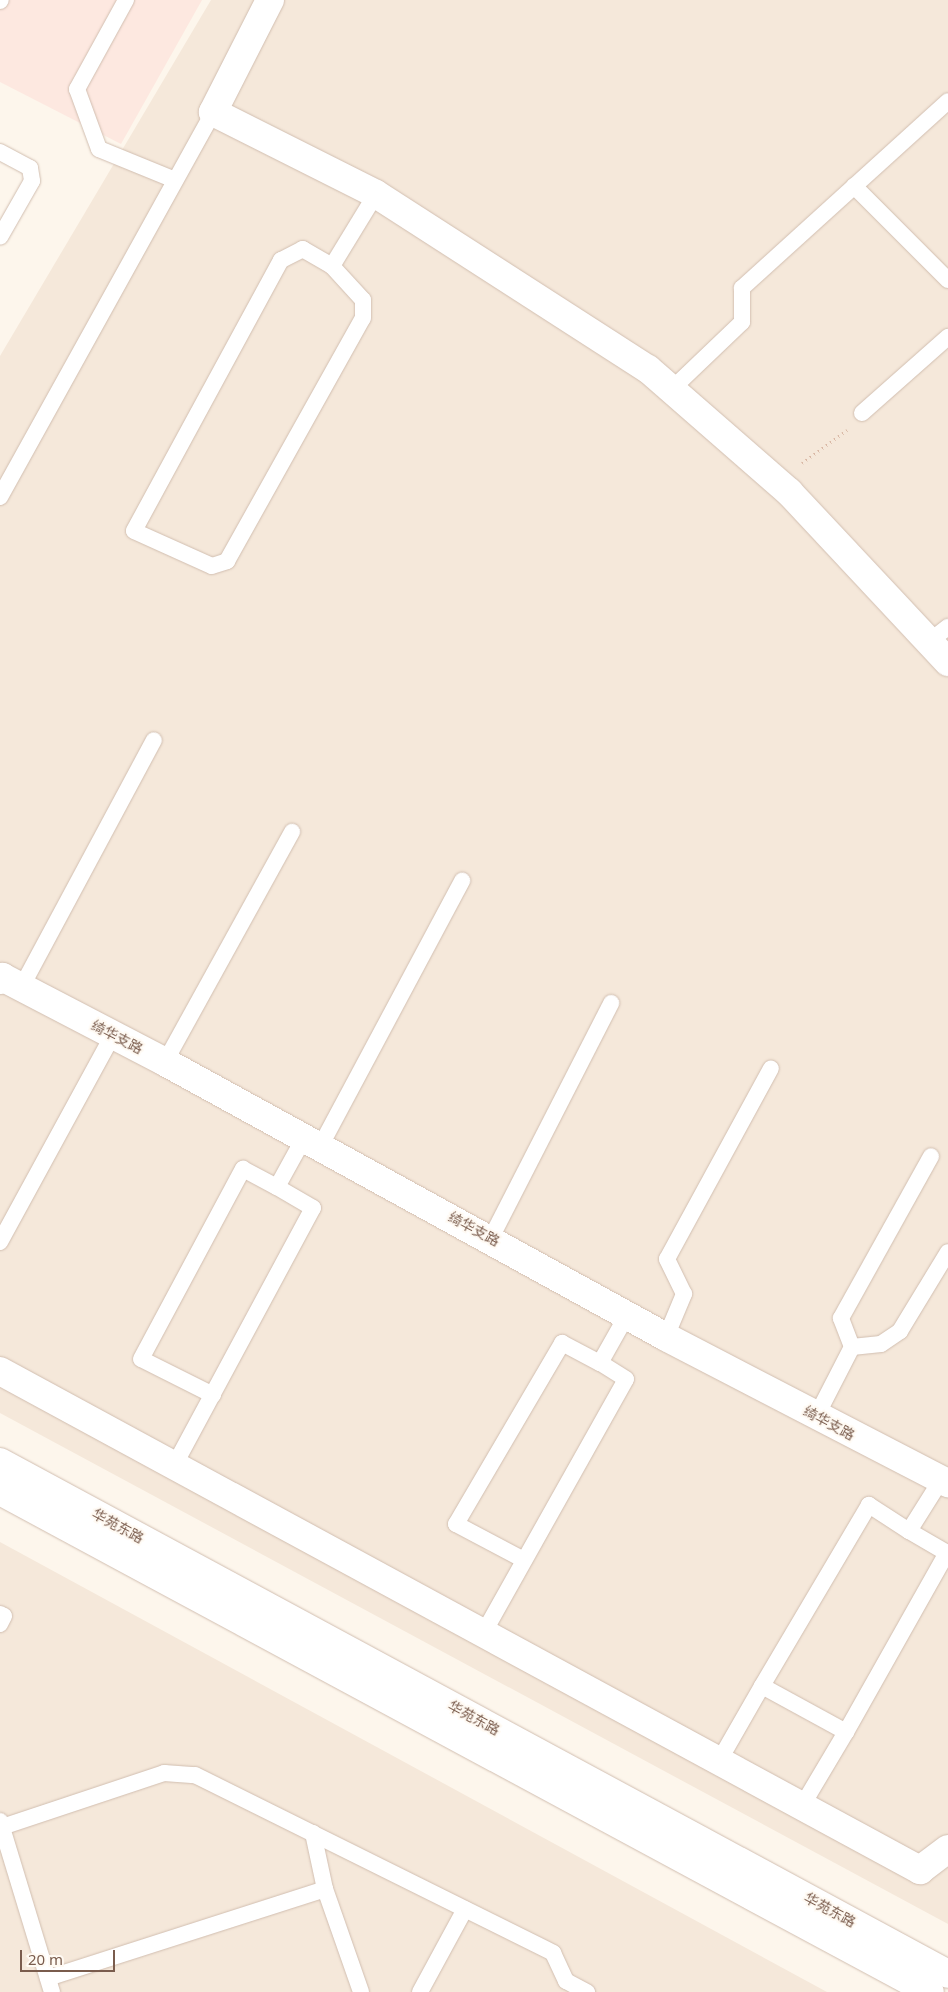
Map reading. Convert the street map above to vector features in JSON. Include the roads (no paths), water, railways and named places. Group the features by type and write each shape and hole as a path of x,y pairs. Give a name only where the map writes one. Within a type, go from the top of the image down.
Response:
{"street":[{"path":"270,0 213,112 376,194 513,279 672,389 775,480 939,634 948,662"},
{"name":"绮华支路","path":"10,984 165,1062 491,1238 666,1337 816,1417 944,1482"},
{"path":"0,1371 920,1870 948,1849"},
{"name":"华苑东路","path":"0,1462 948,1974"},
{"name":"华苑东路","path":"0,1491 930,1992"}],"lane":[{"path":"126,0 77,89 99,149 175,180"},
{"path":"672,389 742,322 742,288 948,101"},
{"path":"0,497 213,112"},
{"path":"0,152 30,168 32,182 0,237"},
{"path":"854,186 948,280"},
{"path":"332,266 376,194"},
{"path":"303,250 332,266 363,300 364,318 227,561 212,566 134,532 281,260 303,250"},
{"path":"862,413 948,337"},
{"path":"10,984 154,740"},
{"path":"165,1062 292,832"},
{"path":"277,1187 312,1143 462,881"},
{"path":"491,1238 611,1003"},
{"path":"0,1242 113,1035"},
{"path":"666,1337 684,1294 667,1260 771,1068"},
{"path":"816,1417 852,1347 841,1318 931,1156"},
{"path":"174,1466 213,1395 313,1208 243,1169 141,1359 213,1395"},
{"path":"852,1347 881,1344 900,1330 948,1252"},
{"path":"600,1363 627,1314"},
{"path":"483,1634 626,1379 562,1343 456,1524 524,1560"},
{"path":"910,1531 944,1482"},
{"path":"719,1761 869,1505 947,1553 802,1806"},
{"path":"0,1614 4,1616 0,1624"},
{"path":"762,1686 846,1732"},
{"path":"325,1890 50,1985 1,1824 164,1773 195,1775 553,1953 563,1987 587,1992"},
{"path":"312,1832 325,1890 361,1992"},
{"path":"420,1992 465,1909"}]}
